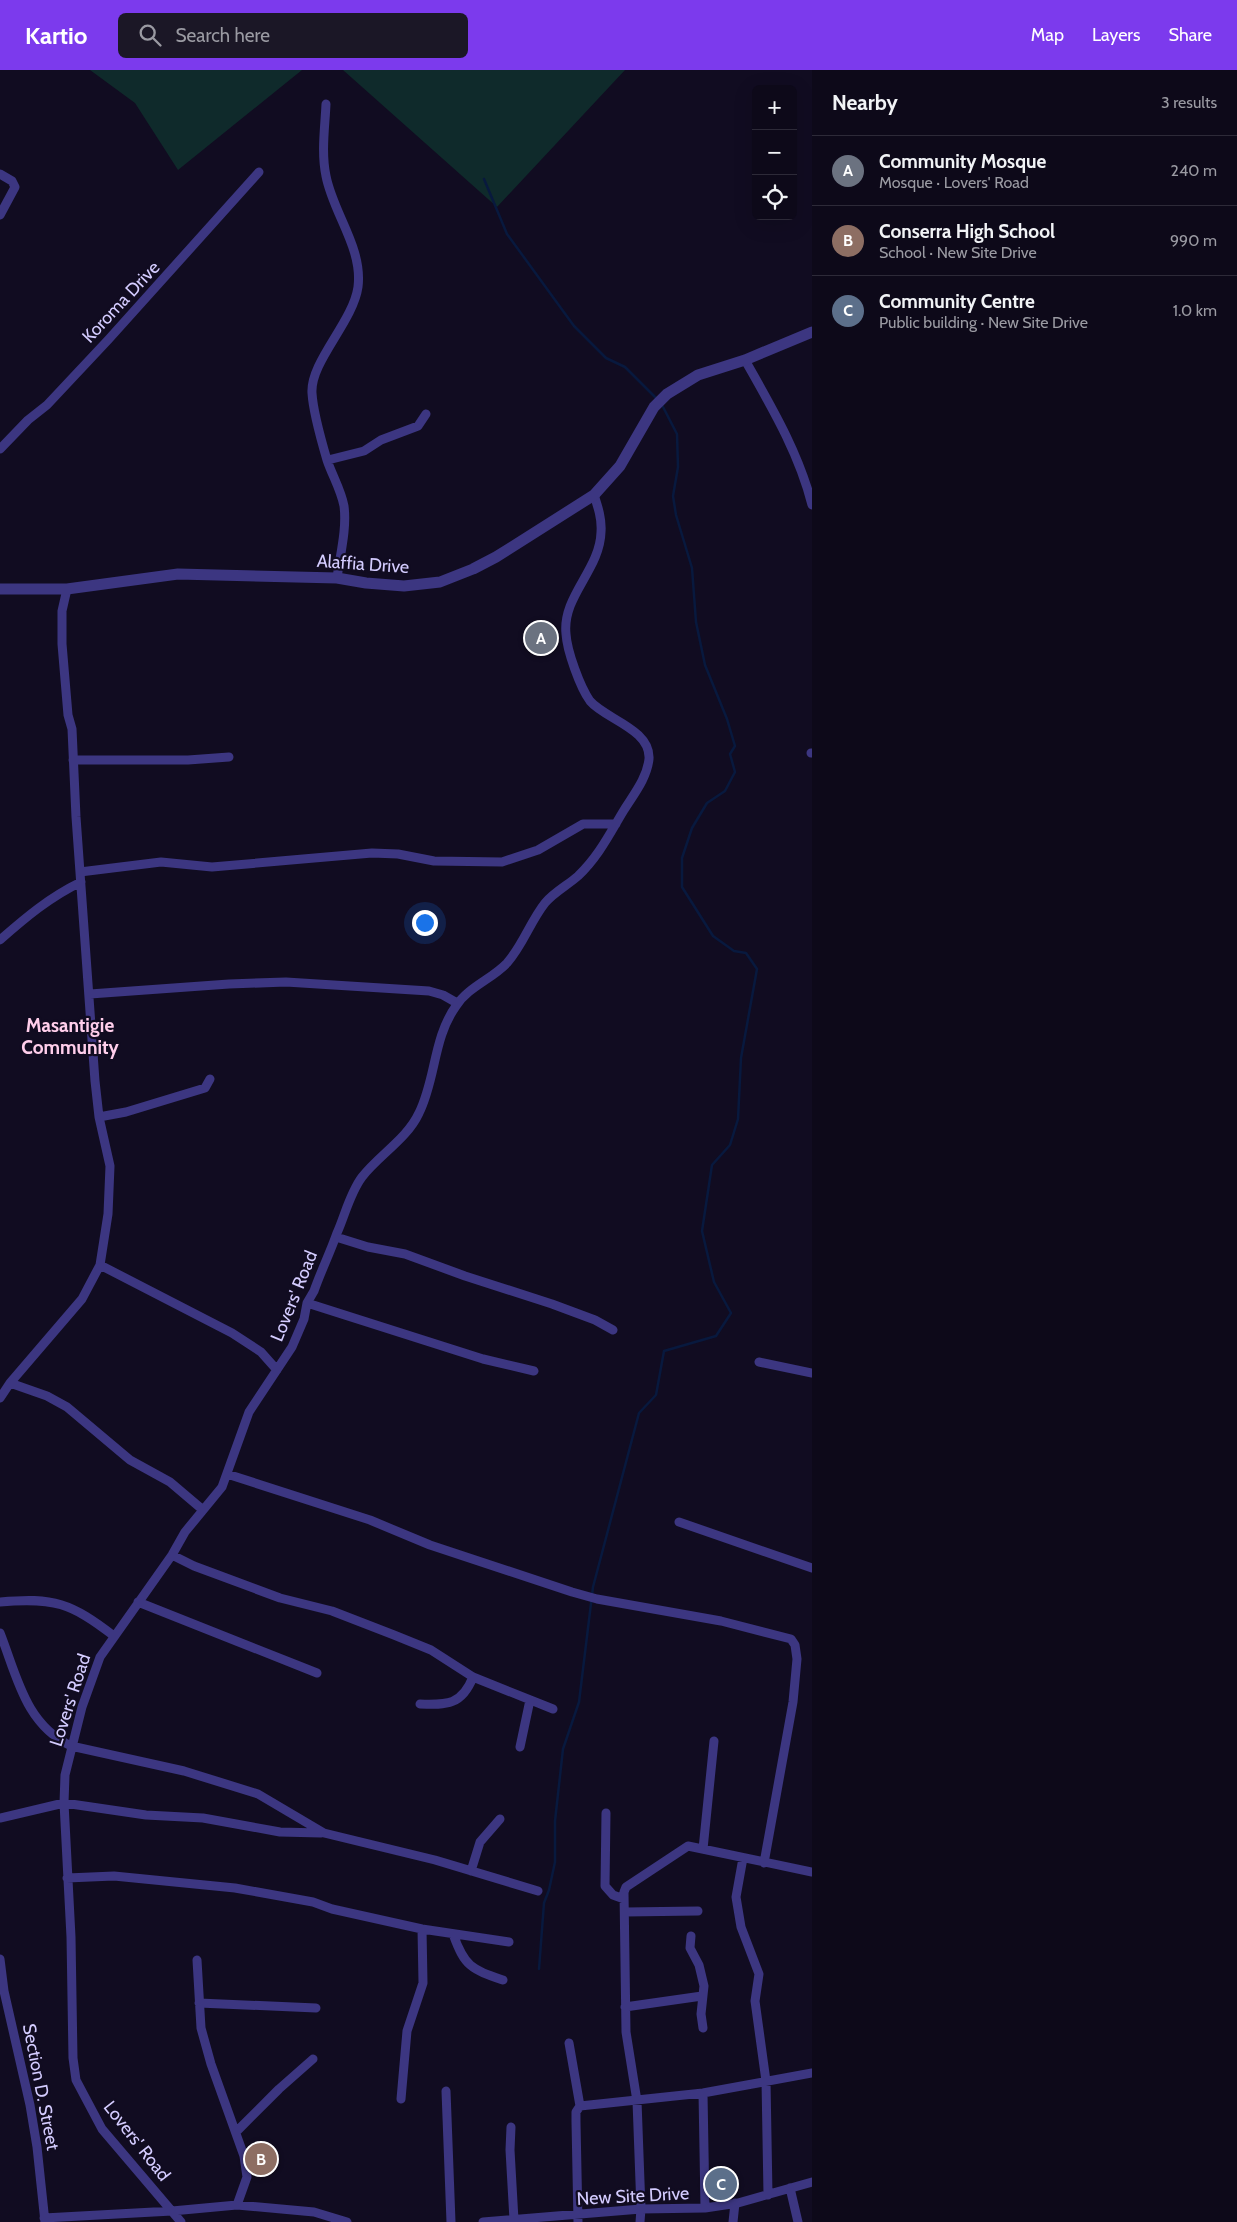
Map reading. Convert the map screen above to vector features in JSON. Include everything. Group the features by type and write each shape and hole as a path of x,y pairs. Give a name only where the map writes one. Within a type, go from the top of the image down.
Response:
{"street":[{"path":"326,104 324,151 326,176 358,262 358,288 352,305 313,376 312,394 328,460 344,507 337,578"},
{"name":"Koroma Drive","path":"0,449 28,420 47,405 108,340 259,172"},
{"path":"0,174 12,181 15,187 0,216"},
{"name":"Alaffia Drive","path":"0,589 67,589 178,574 337,578 366,583 404,586 440,582 473,569 496,557 594,495 620,466 654,407 667,394 698,375 745,360 812,332"},
{"path":"745,360 805,477 812,505"},
{"path":"328,460 364,451 381,440 418,426 426,414"},
{"name":"Lovers' Road","path":"181,2222 102,2128 76,2080 73,2058 71,1937 64,1803 65,1775 71,1746 100,1656 172,1555 185,1532 222,1486 249,1412 278,1370 296,1339 304,1319 307,1303 314,1291 350,1199 362,1178 418,1117 425,1099 440,1038 457,1003 511,959 546,902 578,876 594,858 647,771 649,756 637,734 623,723 597,708 590,700 585,692 568,645 566,624 568,609 588,574 602,535 601,520 594,495"},
{"path":"0,1398 82,1299 100,1265 108,1214 110,1166 99,1117 80,877 72,760 72,729 68,715 62,644 62,611 67,589"},
{"path":"72,760 188,760 229,757"},
{"path":"0,940 21,920 80,877 161,862 212,867 372,854 398,854 434,861 502,862 538,850 580,825 616,824"},
{"path":"90,994 286,982 429,991 443,995 457,1003"},
{"path":"99,1117 126,1112 205,1088 210,1079"},
{"path":"336,1237 368,1247 405,1254 465,1276 552,1304 595,1320 613,1330"},
{"path":"100,1265 232,1333 261,1352 278,1370"},
{"path":"307,1303 483,1359 534,1371"},
{"path":"759,1362 812,1373"},
{"path":"10,1384 47,1396 67,1407 130,1460 170,1482 203,1510"},
{"path":"227,1474 370,1520 430,1545 572,1592 597,1599 730,1624 790,1639 795,1645 797,1659 793,1702 764,1863"},
{"path":"679,1522 812,1568"},
{"path":"172,1555 194,1566 226,1576 280,1598 332,1611 394,1635 431,1650 473,1677 553,1709"},
{"path":"0,1602 45,1600 69,1607 90,1618 114,1636"},
{"path":"138,1602 317,1673"},
{"path":"0,1633 27,1706 52,1736 71,1746 184,1771 258,1794 324,1833"},
{"path":"420,1704 444,1705 468,1691 473,1677"},
{"path":"520,1747 530,1700"},
{"path":"703,1849 714,1741"},
{"path":"0,1818 64,1803 146,1815 203,1818 280,1832 324,1833 435,1860 538,1891"},
{"path":"606,1813 604,1886 613,1895 624,1899"},
{"path":"471,1871 480,1842 500,1819"},
{"path":"640,2222 642,2209 637,2101 627,2050 625,2007 626,1912 624,1899 626,1887 688,1846 812,1872"},
{"path":"743,1858 736,1897 738,1915 759,1974 755,2001 766,2081 768,2195"},
{"path":"67,1878 114,1876 235,1888 313,1902 332,1909 422,1930 509,1942"},
{"path":"626,1912 698,1911"},
{"path":"402,2099 407,2032 423,1983 422,1930"},
{"path":"453,1934 461,1956 468,1963 478,1972 503,1980"},
{"path":"691,1936 690,1948 699,1965 704,1986 701,2014 703,2028"},
{"name":"Section D. Street","path":"0,1959 4,1991 30,2105 40,2171 44,2220"},
{"path":"197,1960 200,2028 237,2131 244,2156 247,2177 237,2205"},
{"path":"625,2007 702,1996"},
{"path":"199,2003 316,2008"},
{"path":"569,2043 580,2106 576,2112 579,2219"},
{"path":"237,2131 279,2089 313,2059"},
{"path":"580,2106 703,2093 812,2073"},
{"path":"446,2092 451,2222"},
{"path":"703,2093 705,2208"},
{"path":"511,2128 510,2150 514,2220"},
{"name":"New Site Drive","path":"484,2222 579,2219 642,2209 705,2208 768,2195 812,2182"},
{"path":"790,2188 798,2222"},
{"path":"733,2222 735,2203"},
{"path":"44,2220 237,2205 314,2212 348,2222"}],"green space":[{"path":"90,70 302,70 178,170 135,103"},
{"path":"343,70 625,70 497,207"}],"waterway":[{"path":"484,179 507,234 574,326 606,358 625,367 657,399"},
{"path":"539,1969 544,1903 555,1862 555,1821 563,1749 579,1702 593,1587 639,1413 656,1395 664,1351 716,1336 731,1313 714,1282 702,1231 712,1165 730,1145 738,1119 741,1058 757,969 746,953 734,951 713,936 682,887 682,858 692,828 707,803 725,791 735,772 730,754 735,746 727,719 705,665 696,622 692,568 676,515 673,496 678,467 677,434 662,405"}],"place":[{"name":"Community Mosque","path":"541,638"},
{"name":"Conserra High School","path":"261,2159"},
{"name":"Community Centre","path":"721,2184"}],"district":[{"name":"Masantigie Community","path":"70,1036"}]}
